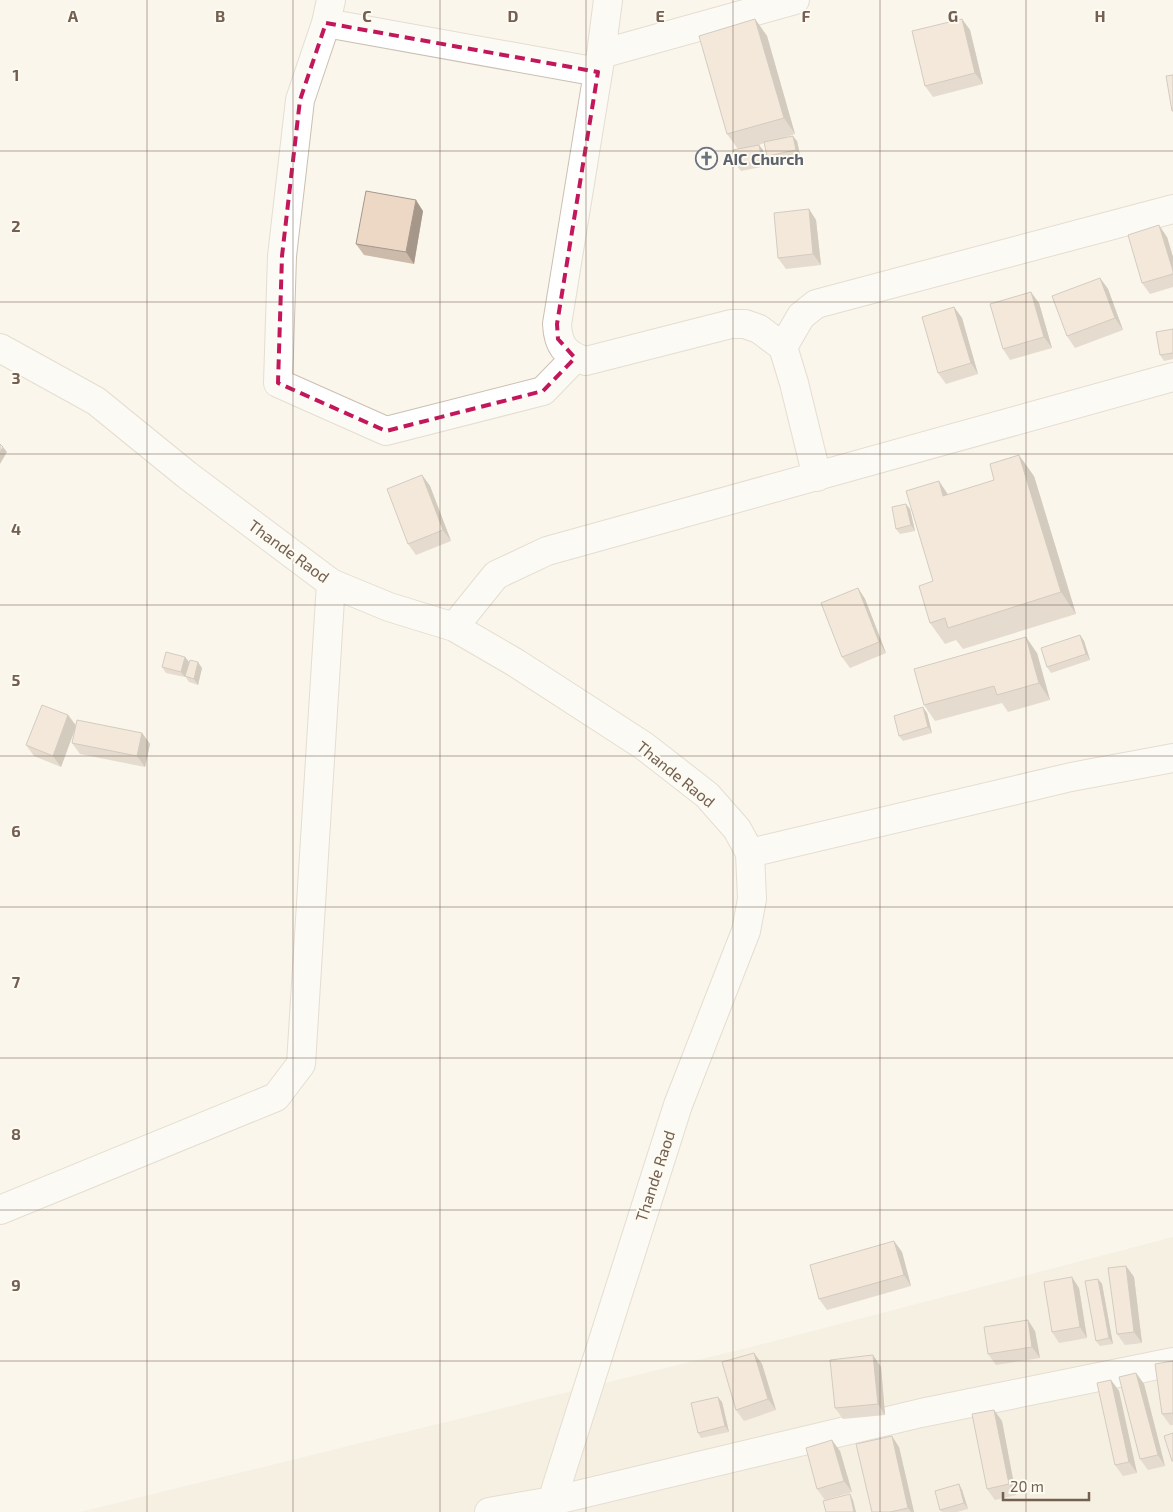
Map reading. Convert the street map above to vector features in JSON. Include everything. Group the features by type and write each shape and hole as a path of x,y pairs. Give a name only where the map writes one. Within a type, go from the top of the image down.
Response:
{"street":[{"path":"608,0 600,63 557,324 558,339 562,348 575,358 586,361 731,324 745,324 759,329 783,348 794,383 817,477"},
{"path":"575,358 543,391 386,431 278,383 282,256 300,100 329,12 600,63 795,0"},
{"path":"783,348 801,316 816,304 1173,209"},
{"name":"Thande Raod","path":"0,348 96,401 187,475 331,583 389,607 454,627 516,663 644,746 707,795 737,829 750,853 752,899 746,931 678,1105 549,1506"},
{"path":"454,627 496,575 547,551 1173,377"},
{"path":"0,1210 276,1097 301,1064 331,583"},
{"path":"750,853 1071,777 1173,758"},
{"path":"489,1512 549,1506 921,1413 1173,1362"}],"highlighted area":[{"path":"326,23 598,72 557,324 558,339 575,358 543,391 386,431 278,383 282,256 300,100"}],"shaded area":[{"path":"1173,1237 1173,1512 80,1512 767,1343"}],"building":[{"path":"755,19 784,118 727,134 699,36"},
{"path":"962,19 975,73 925,86 912,31"},
{"path":"1173,75 1173,111 1172,111 1166,76"},
{"path":"793,136 796,150 767,156 764,142"},
{"path":"759,145 762,160 737,166 733,150"},
{"path":"366,191 416,200 406,252 356,244"},
{"path":"809,209 813,254 778,258 774,213"},
{"path":"1159,225 1173,274 1142,283 1128,235"},
{"path":"1100,278 1115,318 1067,336 1052,296"},
{"path":"1031,292 1044,337 1003,349 990,304"},
{"path":"954,307 971,363 938,373 922,317"},
{"path":"1173,329 1173,353 1160,355 1156,332"},
{"path":"1019,455 1061,592 948,628 945,618 930,623 919,586 933,581 906,491 939,481 943,496 994,480 990,464"},
{"path":"422,475 443,530 408,544 387,489"},
{"path":"906,504 911,525 896,529 892,507"},
{"path":"858,588 879,642 842,657 821,603"},
{"path":"1080,635 1086,654 1047,667 1041,648"},
{"path":"1026,637 1039,683 997,695 994,686 924,705 914,669"},
{"path":"166,652 185,657 181,672 162,667"},
{"path":"190,660 198,662 194,679 185,676"},
{"path":"42,705 68,715 53,756 26,745"},
{"path":"923,707 928,727 899,736 894,716"},
{"path":"77,720 142,733 137,756 72,743"},
{"path":"894,1241 904,1275 819,1299 810,1265"},
{"path":"1126,1266 1134,1332 1117,1334 1108,1268"},
{"path":"1072,1277 1080,1327 1052,1332 1044,1282"},
{"path":"1098,1279 1109,1338 1096,1341 1085,1281"},
{"path":"1028,1320 1032,1347 988,1354 984,1327"},
{"path":"754,1353 768,1399 736,1410 722,1362"},
{"path":"873,1355 878,1404 835,1408 830,1360"},
{"path":"1173,1361 1173,1413 1162,1414 1155,1364"},
{"path":"1136,1373 1158,1455 1140,1459 1119,1377"},
{"path":"1111,1380 1129,1462 1115,1465 1097,1383"},
{"path":"718,1397 725,1426 698,1433 691,1403"},
{"path":"994,1410 1009,1484 987,1489 972,1414"},
{"path":"1173,1433 1173,1461 1172,1461 1164,1436"},
{"path":"892,1436 908,1508 890,1512 872,1512 856,1444"},
{"path":"832,1440 844,1481 817,1489 806,1448"},
{"path":"959,1484 964,1503 940,1510 935,1491"},
{"path":"850,1494 854,1512 826,1512 823,1501"}],"place":[{"name":"AIC Church","path":"707,159"}]}
